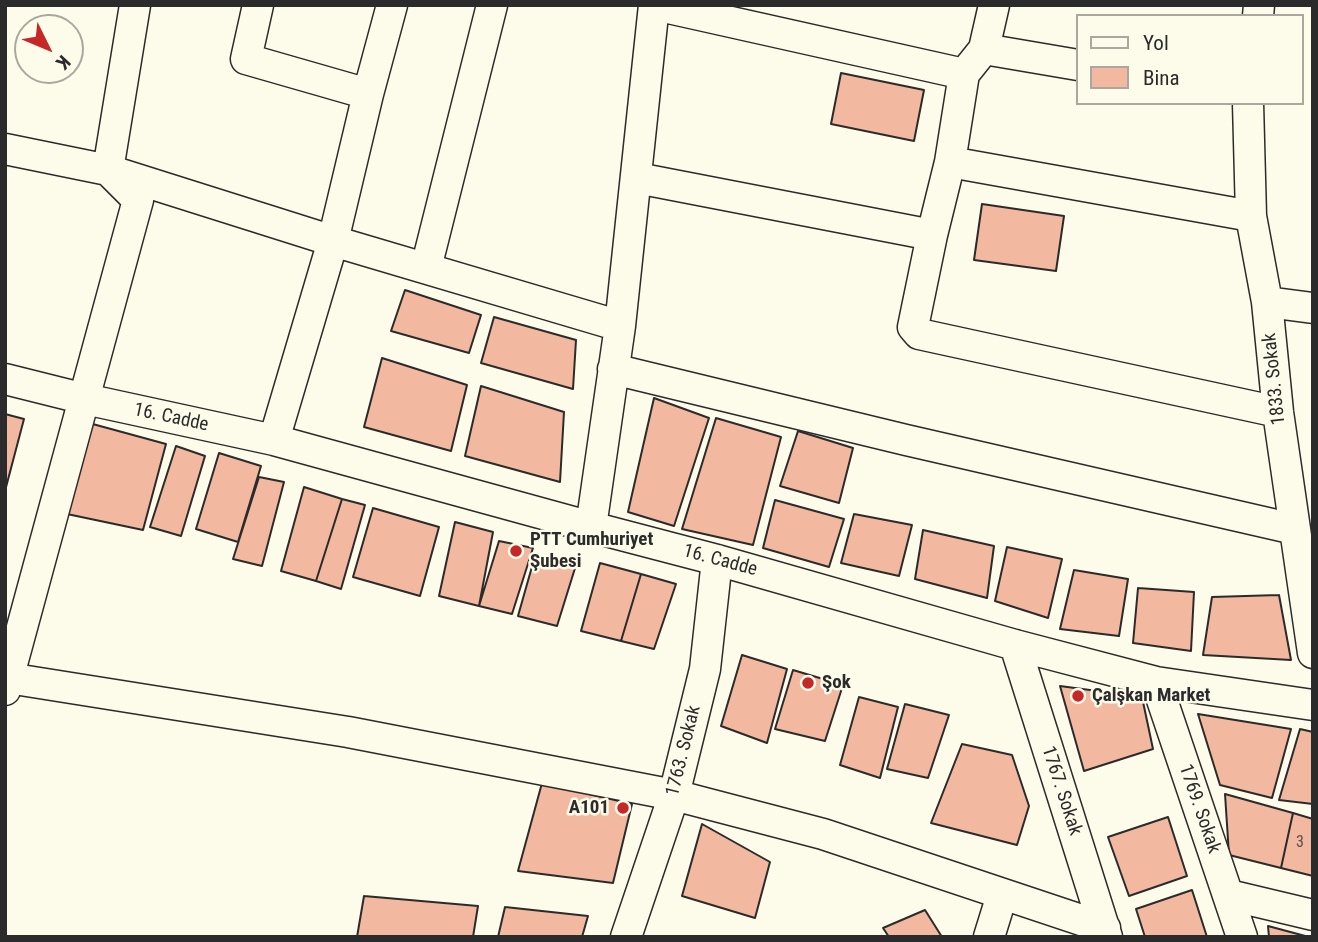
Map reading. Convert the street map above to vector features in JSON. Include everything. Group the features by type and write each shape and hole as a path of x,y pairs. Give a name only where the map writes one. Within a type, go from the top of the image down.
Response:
{"street":[{"path":"108,170 135,5"},
{"path":"258,5 246,60 368,94"},
{"path":"274,440 333,241 392,5"},
{"path":"426,268 492,5"},
{"path":"591,527 620,326 654,5 964,74"},
{"path":"994,5 984,49 964,74 950,162 913,327 919,334 1278,412"},
{"path":"984,49 1076,65"},
{"name":"1833. Sokak","path":"1248,105 1251,216 1267,302 1278,412 1301,496 1294,529 1313,653"},
{"path":"5,149 108,170 333,241 620,326"},
{"path":"950,162 1251,216"},
{"path":"108,170 138,200 6,684 348,732 674,795 822,834 1106,933"},
{"path":"637,178 932,234"},
{"path":"1267,302 1313,308"},
{"path":"613,369 906,440 1294,529"},
{"name":"16. Cadde","path":"5,379 274,440 1156,682 1313,705"},
{"name":"1763. Sokak","path":"626,937 674,795 705,669 717,560"},
{"name":"1767. Sokak","path":"1015,645 1106,933"},
{"name":"1769. Sokak","path":"1156,682 1242,937"},
{"path":"989,937 1002,895"},
{"path":"1229,895 1313,915"}],"building":[{"path":"841,73 924,90 914,141 831,124"},
{"path":"982,204 1064,216 1056,271 974,260"},
{"path":"405,290 481,315 469,353 391,331"},
{"path":"494,317 576,340 573,389 481,363"},
{"path":"382,358 467,385 451,451 364,427"},
{"path":"481,386 564,412 560,482 465,456"},
{"path":"654,398 709,418 674,526 628,512"},
{"path":"5,414 24,419 5,491"},
{"path":"716,418 781,437 753,545 682,529"},
{"path":"89,423 166,444 143,530 67,514"},
{"path":"798,431 853,448 839,503 780,486"},
{"path":"176,446 205,456 181,536 150,527"},
{"path":"219,453 261,466 238,542 196,529"},
{"path":"259,477 284,482 262,566 233,559"},
{"path":"304,487 342,499 316,581 281,571"},
{"path":"342,499 365,505 341,589 316,581"},
{"path":"775,500 844,519 829,567 763,548"},
{"path":"373,508 439,527 420,596 353,577"},
{"path":"854,514 912,525 899,576 841,563"},
{"path":"455,522 493,532 479,606 439,596"},
{"path":"923,530 994,546 987,598 915,579"},
{"path":"499,541 533,548 512,614 479,606"},
{"path":"1007,547 1062,559 1048,618 995,601"},
{"path":"535,556 576,565 557,626 518,616"},
{"path":"600,563 641,574 621,641 581,631"},
{"path":"1074,570 1128,579 1119,636 1060,629"},
{"path":"641,574 676,584 654,649 621,641"},
{"path":"1138,588 1194,592 1191,651 1133,643"},
{"path":"1279,595 1291,660 1203,655 1212,597"},
{"path":"742,655 787,669 767,743 721,726"},
{"path":"793,670 843,685 825,741 775,729"},
{"path":"1060,686 1142,697 1153,749 1084,771"},
{"path":"859,697 898,707 880,778 840,765"},
{"path":"905,704 949,715 928,778 887,769"},
{"path":"1198,714 1291,729 1272,798 1220,785"},
{"path":"1300,729 1313,732 1313,804 1279,800"},
{"path":"962,744 1012,755 1029,806 1017,845 931,823"},
{"path":"542,783 632,804 613,883 518,871"},
{"path":"1225,794 1293,813 1281,868 1229,855"},
{"path":"1293,813 1313,819 1313,876 1281,868"},
{"path":"1168,817 1187,876 1129,896 1108,837"},
{"path":"702,824 770,862 755,918 682,896"},
{"path":"1192,890 1207,937 1145,937 1136,909"},
{"path":"364,896 478,906 473,937 357,937"},
{"path":"505,907 588,916 582,937 498,937"},
{"path":"925,910 942,937 889,937 883,928"},
{"path":"1268,926 1309,937 1269,937"}],"place":[{"name":"PTT Cumhuriyet Şubesi","path":"516,551"},
{"name":"Şok","path":"808,683"},
{"name":"Çalşkan Market","path":"1078,696"},
{"name":"A101","path":"623,808"}]}
